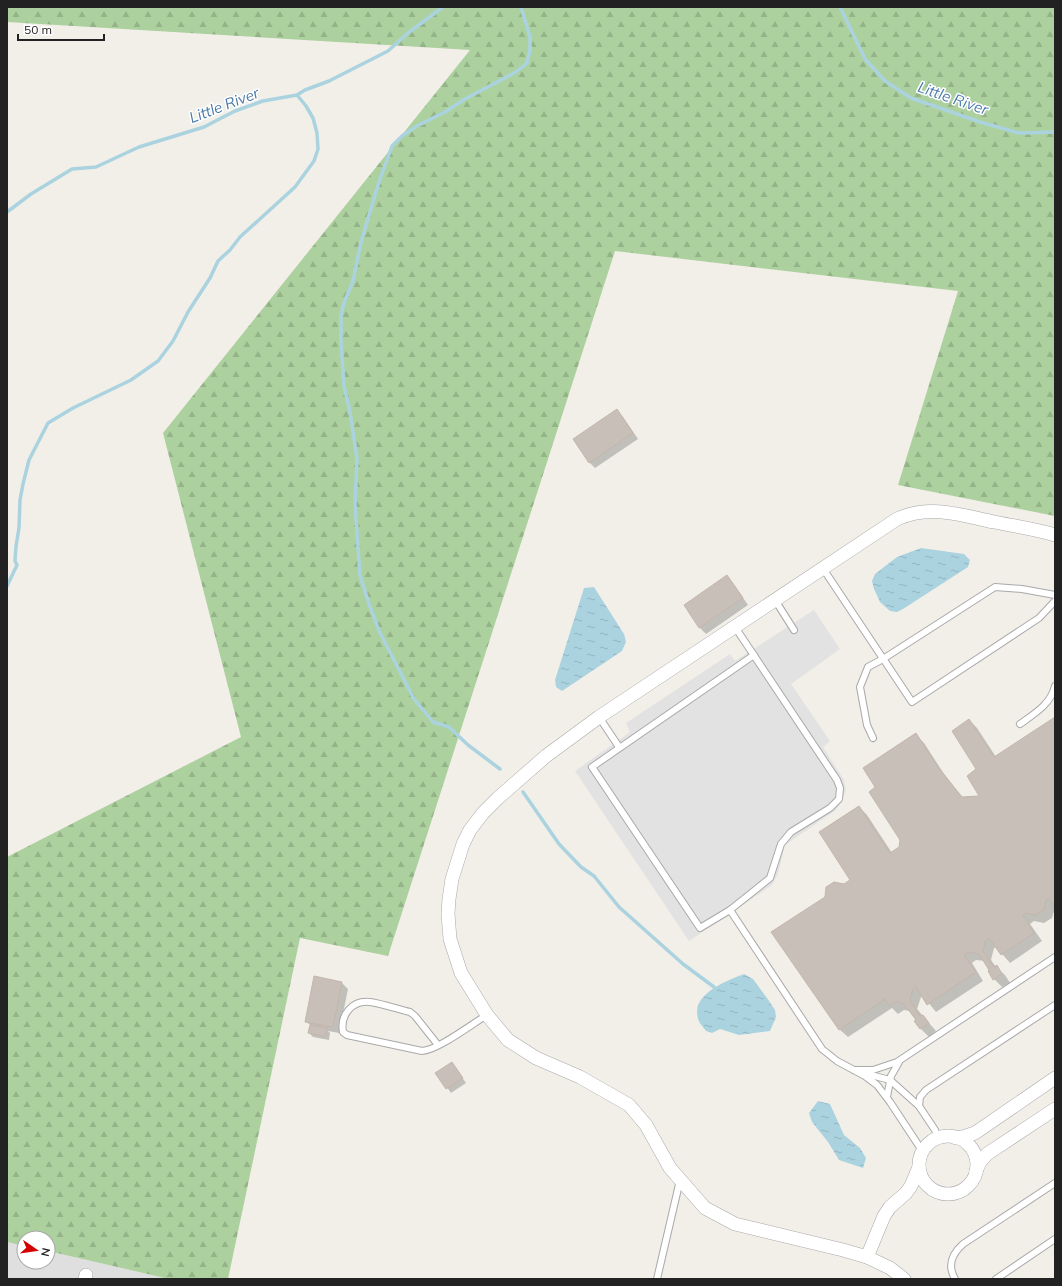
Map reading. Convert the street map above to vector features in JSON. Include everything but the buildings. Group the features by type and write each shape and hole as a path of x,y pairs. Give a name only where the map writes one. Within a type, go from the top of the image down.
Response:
{"street":[{"path":"904,1279 890,1268 867,1257 735,1224 705,1208 670,1168 646,1125 629,1105 580,1077 536,1058 508,1040 487,1015 461,972 450,939 448,914 452,879 463,844 470,830 483,813 498,798 546,756 599,717 897,519 908,514 919,512 949,512 1055,535"},
{"path":"867,1257 884,1216 897,1200 906,1193 915,1178 919,1167 920,1158 930,1143 938,1138 956,1138 975,1133 1055,1078"},
{"path":"906,1193 917,1190 933,1190 950,1194 960,1192 973,1180 980,1162 987,1154 1055,1109"},
{"path":"956,1138 970,1146 974,1153 976,1171"},
{"path":"919,1167 924,1180 933,1190"}],"lane":[{"path":"822,568 912,702 1039,618 1055,601"},
{"path":"873,738 867,725 860,687 868,667 883,659 995,587 1022,589 1055,595"},
{"path":"775,600 794,630"},
{"path":"736,627 837,780 840,788 838,799 830,808 791,832 781,844 770,878 730,910 700,928 592,767 754,655"},
{"path":"1020,724 1044,707 1054,692 1055,686"},
{"path":"599,717 619,747"},
{"path":"730,910 822,1049 851,1070 865,1076 877,1086 887,1097 923,1152"},
{"path":"851,1070 873,1070 903,1058 1055,957"},
{"path":"438,1045 415,1016 410,1012 369,1002 360,1003 350,1007 344,1017 343,1032 347,1035 422,1051 438,1045 487,1015"},
{"path":"919,1106 920,1096 926,1090 1055,1004"},
{"path":"887,1097 890,1080 897,1064 903,1058"},
{"path":"851,1070 890,1080 919,1106 936,1130 938,1138"},
{"path":"656,1279 680,1180"},
{"path":"955,1279 950,1266 956,1251 963,1244 1055,1183"},
{"path":"996,1279 1055,1239"}],"shaded area":[{"path":"814,610 840,649 791,684 830,741 823,747 844,780 846,790 842,801 836,810 785,845 778,874 772,885 689,941 575,771 630,732 626,723 730,654 735,661"},
{"path":"7,1242 16,1244 16,1270 56,1270 56,1253 169,1279 7,1279"}],"green space":[{"path":"7,7 1055,7 1055,516 898,485 958,291 615,251 388,956 300,938 228,1279 169,1279 56,1253 56,1230 16,1230 16,1244 7,1242 7,857 241,737 163,433 470,50 7,22"}],"water":[{"path":"921,548 964,554 970,560 968,567 903,609 897,612 890,611 880,602 874,589 872,581 875,574 897,557"},
{"path":"594,587 624,634 626,642 622,651 562,691 556,687 555,680 584,588"},
{"path":"744,974 753,979 775,1010 776,1017 770,1031 739,1035 720,1029 712,1033 706,1031 699,1021 697,1012 699,1004 711,990"},
{"path":"818,1101 830,1104 844,1135 860,1148 866,1158 863,1168 839,1160 828,1142 812,1122 809,1113"}],"waterway":[{"name":"Little River","path":"7,212 31,194 72,169 96,167 139,147 204,127 235,111 263,101 297,95 305,90 329,81 388,51 408,33 443,7"},
{"path":"500,769 468,745 449,727 433,722 414,699 379,631 368,601 360,575 355,504 357,459 350,412 344,386 341,315 353,281 361,242 378,185 392,146 402,136 417,126 516,72 527,63 530,50 530,37 521,7"},
{"name":"Little River","path":"840,7 865,59 885,81 911,98 980,122 1019,133 1055,132"},
{"path":"7,586 17,565 15,561 19,528 20,500 29,460 48,423 73,408 131,380 158,361 173,341 188,312 210,278 218,261 230,250 240,237 295,187 314,161 318,149 317,133 313,118 297,95"},
{"path":"523,792 559,844 581,867 594,876 619,907 683,964 714,987"}]}
